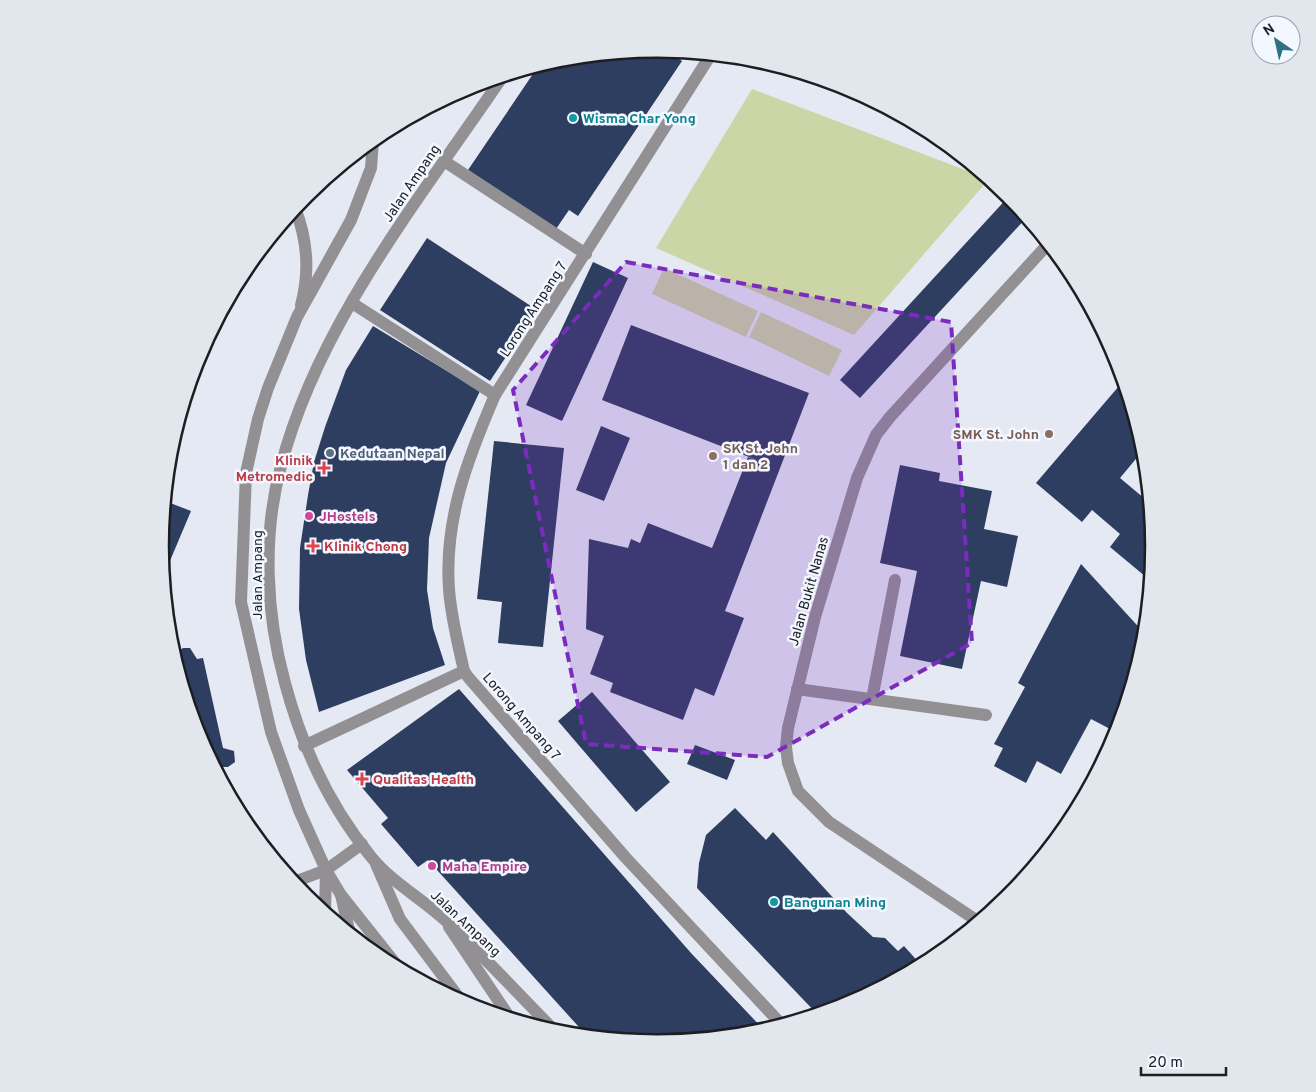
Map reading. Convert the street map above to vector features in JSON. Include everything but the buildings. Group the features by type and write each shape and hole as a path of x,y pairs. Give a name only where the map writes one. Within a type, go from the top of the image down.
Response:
{"street":[{"name":"Lorong Ampang 7","path":"707,61 495,395 471,451 458,492 450,534 449,588 453,621 464,671 626,858 772,1021"},
{"name":"Jalan Ampang","path":"497,85 377,261 352,303 322,361 295,426 281,466 272,521 270,612 278,658 304,746 340,814 375,861 445,920 545,1021"},
{"name":"Jalan Ampang","path":"372,150 371,168 351,220 297,317 268,388 250,455 243,515 241,602 271,732 299,810 326,870 341,895 385,951"},
{"name":"Lorong Ampang 7","path":"444,161 586,254"},
{"path":"297,317 305,289 308,259 303,230 298,217"},
{"name":"Jalan Bukit Nanas","path":"974,918 829,822 798,791 788,763 786,747 797,689 815,617 857,478 876,435 890,417 1045,248"},
{"path":"352,303 495,395"},
{"path":"872,699 895,580"},
{"path":"304,746 464,671"},
{"path":"797,689 986,715"},
{"path":"302,879 326,870 362,844"},
{"path":"375,861 400,920 452,988"},
{"path":"325,903 326,870"},
{"path":"341,895 347,923"},
{"path":"445,920 505,1010"}],"highlighted area":[{"path":"626,262 951,322 972,643 767,757 586,744 513,390"}],"green space":[{"path":"752,89 973,173 985,184 854,335 656,248"},
{"path":"664,268 758,311 746,337 652,294"},
{"path":"761,312 842,350 829,376 749,337"}],"place":[{"name":"Wisma Char Yong","path":"573,118"},
{"name":"SMK St. John","path":"1049,434"},
{"name":"Kedutaan Nepal","path":"330,453"},
{"name":"SK St. John 1 dan 2","path":"713,456"},
{"name":"Klinik Metromedic","path":"324,468"},
{"name":"JHostels","path":"309,516"},
{"name":"Klinik Chong","path":"313,546"},
{"name":"Qualitas Health","path":"362,779"},
{"name":"Maha Empire","path":"432,866"},
{"name":"Bangunan Ming","path":"774,902"}]}
